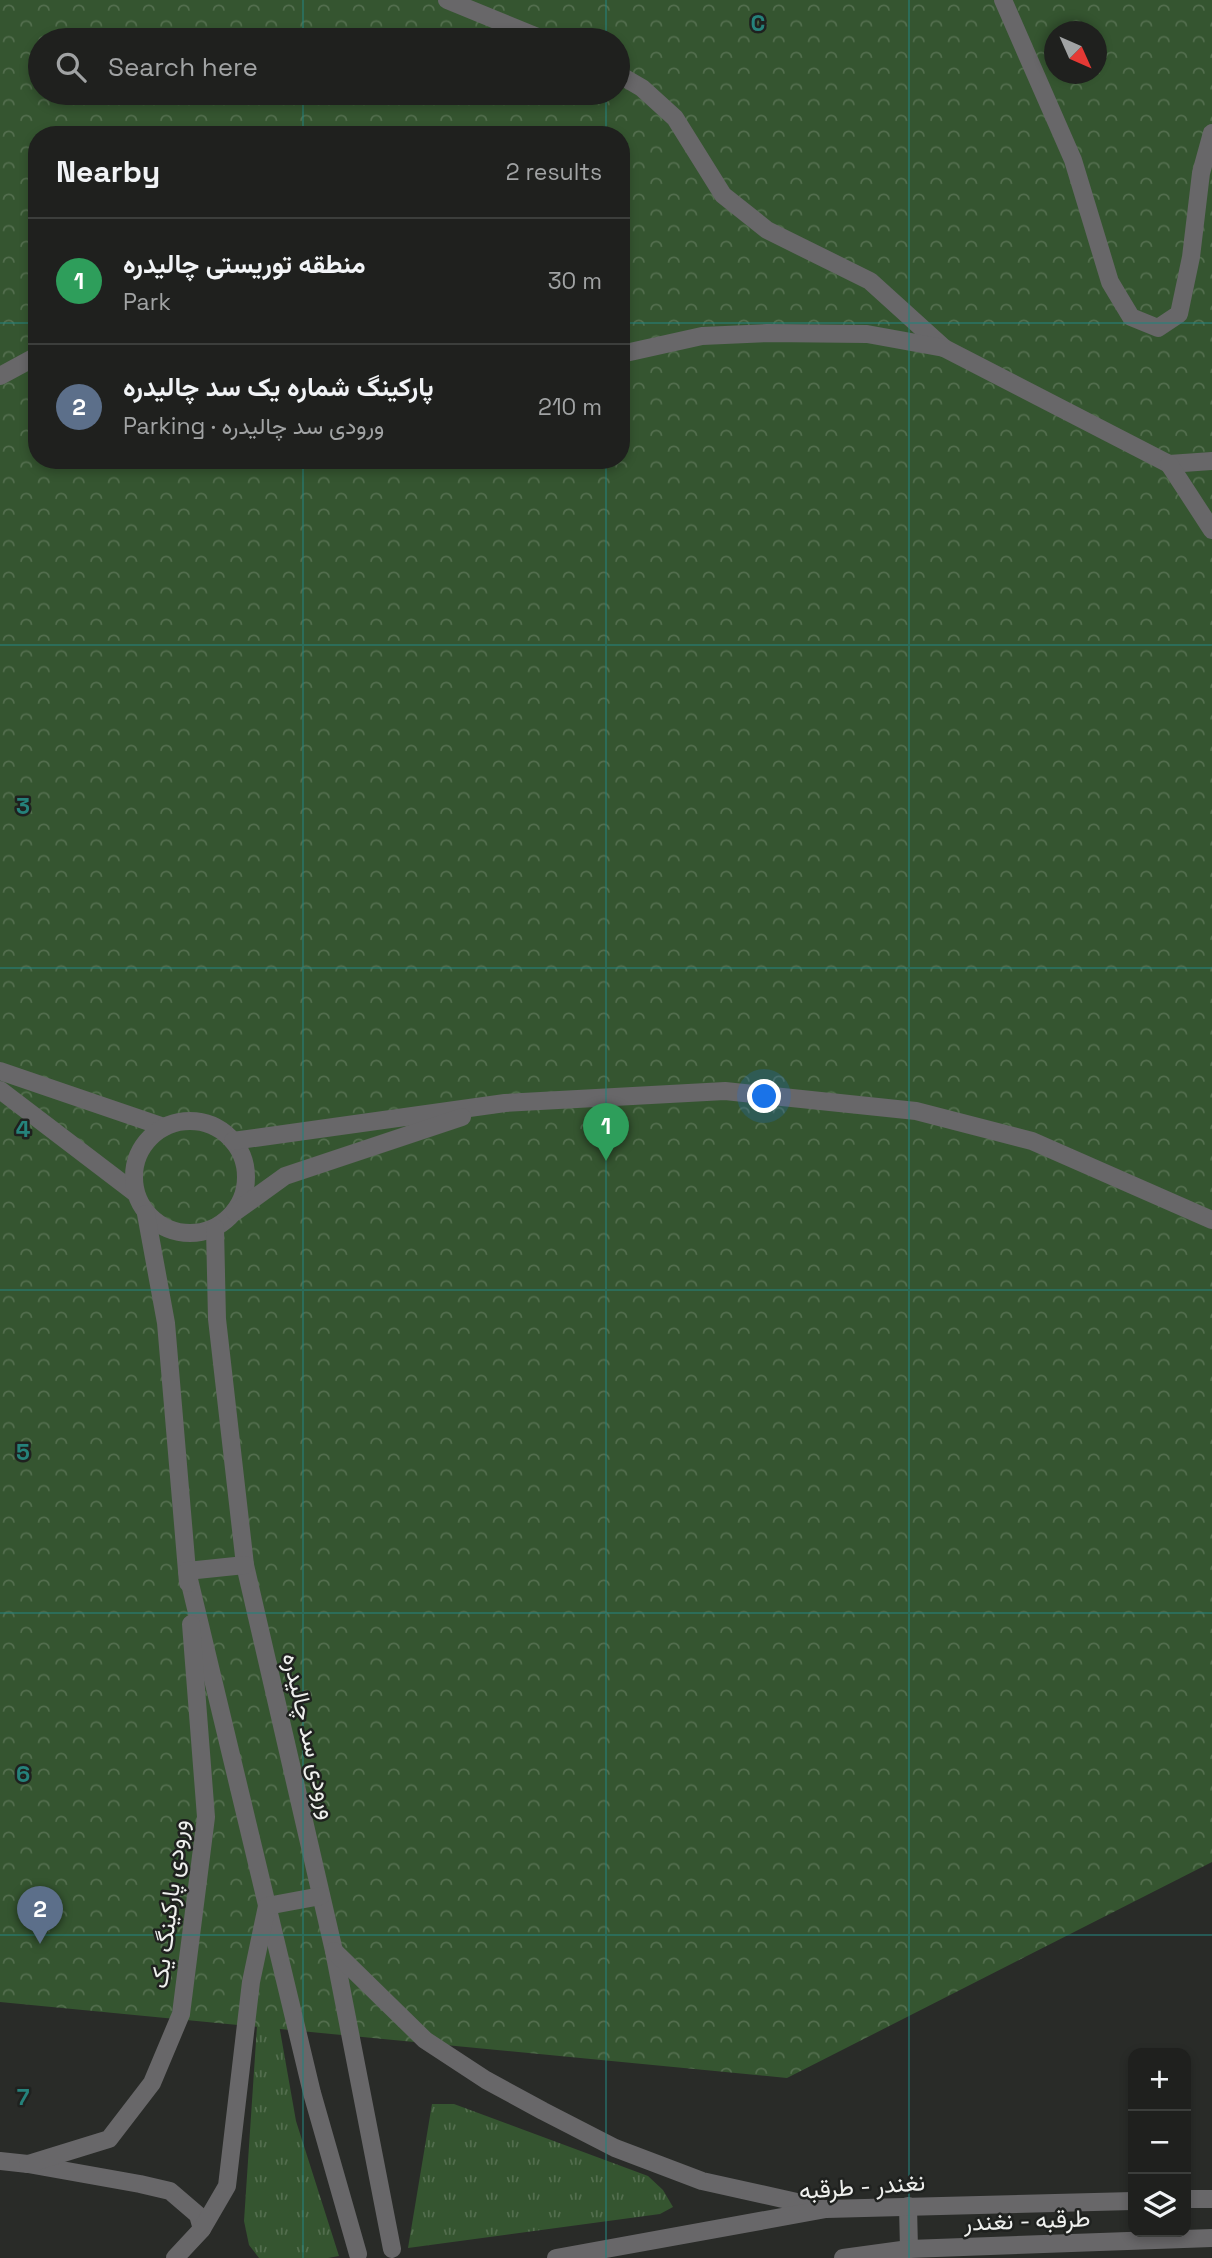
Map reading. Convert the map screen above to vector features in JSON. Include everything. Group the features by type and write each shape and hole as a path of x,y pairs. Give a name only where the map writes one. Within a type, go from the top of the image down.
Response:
{"street":[{"path":"447,0 516,28"},
{"path":"1003,0 1073,160 1110,282 1131,317 1158,328 1180,314 1191,257 1200,173 1212,133"},
{"path":"630,81 642,88 675,118 723,195 768,230 870,281 944,348 1169,464 1212,530"},
{"path":"630,352 702,336 767,333 867,334 944,348"},
{"path":"0,376 28,361"},
{"path":"1169,464 1212,461"},
{"path":"0,1072 163,1126"},
{"path":"0,1090 134,1192 146,1214 166,1323 187,1571 312,2093 358,2254"},
{"path":"233,1140 505,1103 725,1091 916,1111 1032,1141 1212,1220"},
{"path":"146,1214 166,1229 191,1234 215,1228 285,1176 505,1103"},
{"path":"134,1192 134,1166 144,1143 163,1126 188,1120 213,1125 233,1140 245,1163 245,1188 235,1212"},
{"name":"ورودی سد چالیدره","path":"215,1228 217,1319 245,1565 334,1951 392,2249"},
{"path":"187,1571 245,1565"},
{"name":"ورودی پارکینگ یک","path":"28,2164 109,2140 152,2083 181,2014 206,1817 187,1571"},
{"path":"267,1906 321,1896"},
{"path":"175,2258 202,2228 227,2186 251,1982 267,1906"},
{"path":"334,1951 425,2040 486,2080 543,2111 615,2148 702,2181 826,2209"},
{"name":"ورودی پارکینگ یک","path":"0,2161 140,2184 170,2192 198,2215 202,2228"},
{"path":"1191,2199 1212,2199"},
{"name":"نغندر - طرقبه","path":"556,2258 826,2209 1128,2200"},
{"path":"908,2206 909,2249"},
{"name":"طرقبه - نغندر","path":"844,2258 909,2249 1212,2238"}],"green space":[{"path":"0,0 1212,0 1212,1862 787,2078 0,2002"},
{"path":"269,1968 296,2121 339,2256 259,2258 249,2245 244,2221 259,1996"},
{"path":"432,2104 454,2104 648,2176 663,2190 673,2207 660,2214 408,2248"}],"place":[{"name":"منطقه توریستی چالیدره","path":"606,1161"},
{"name":"پارکینگ شماره یک سد چالیدره","path":"40,1944"}]}
